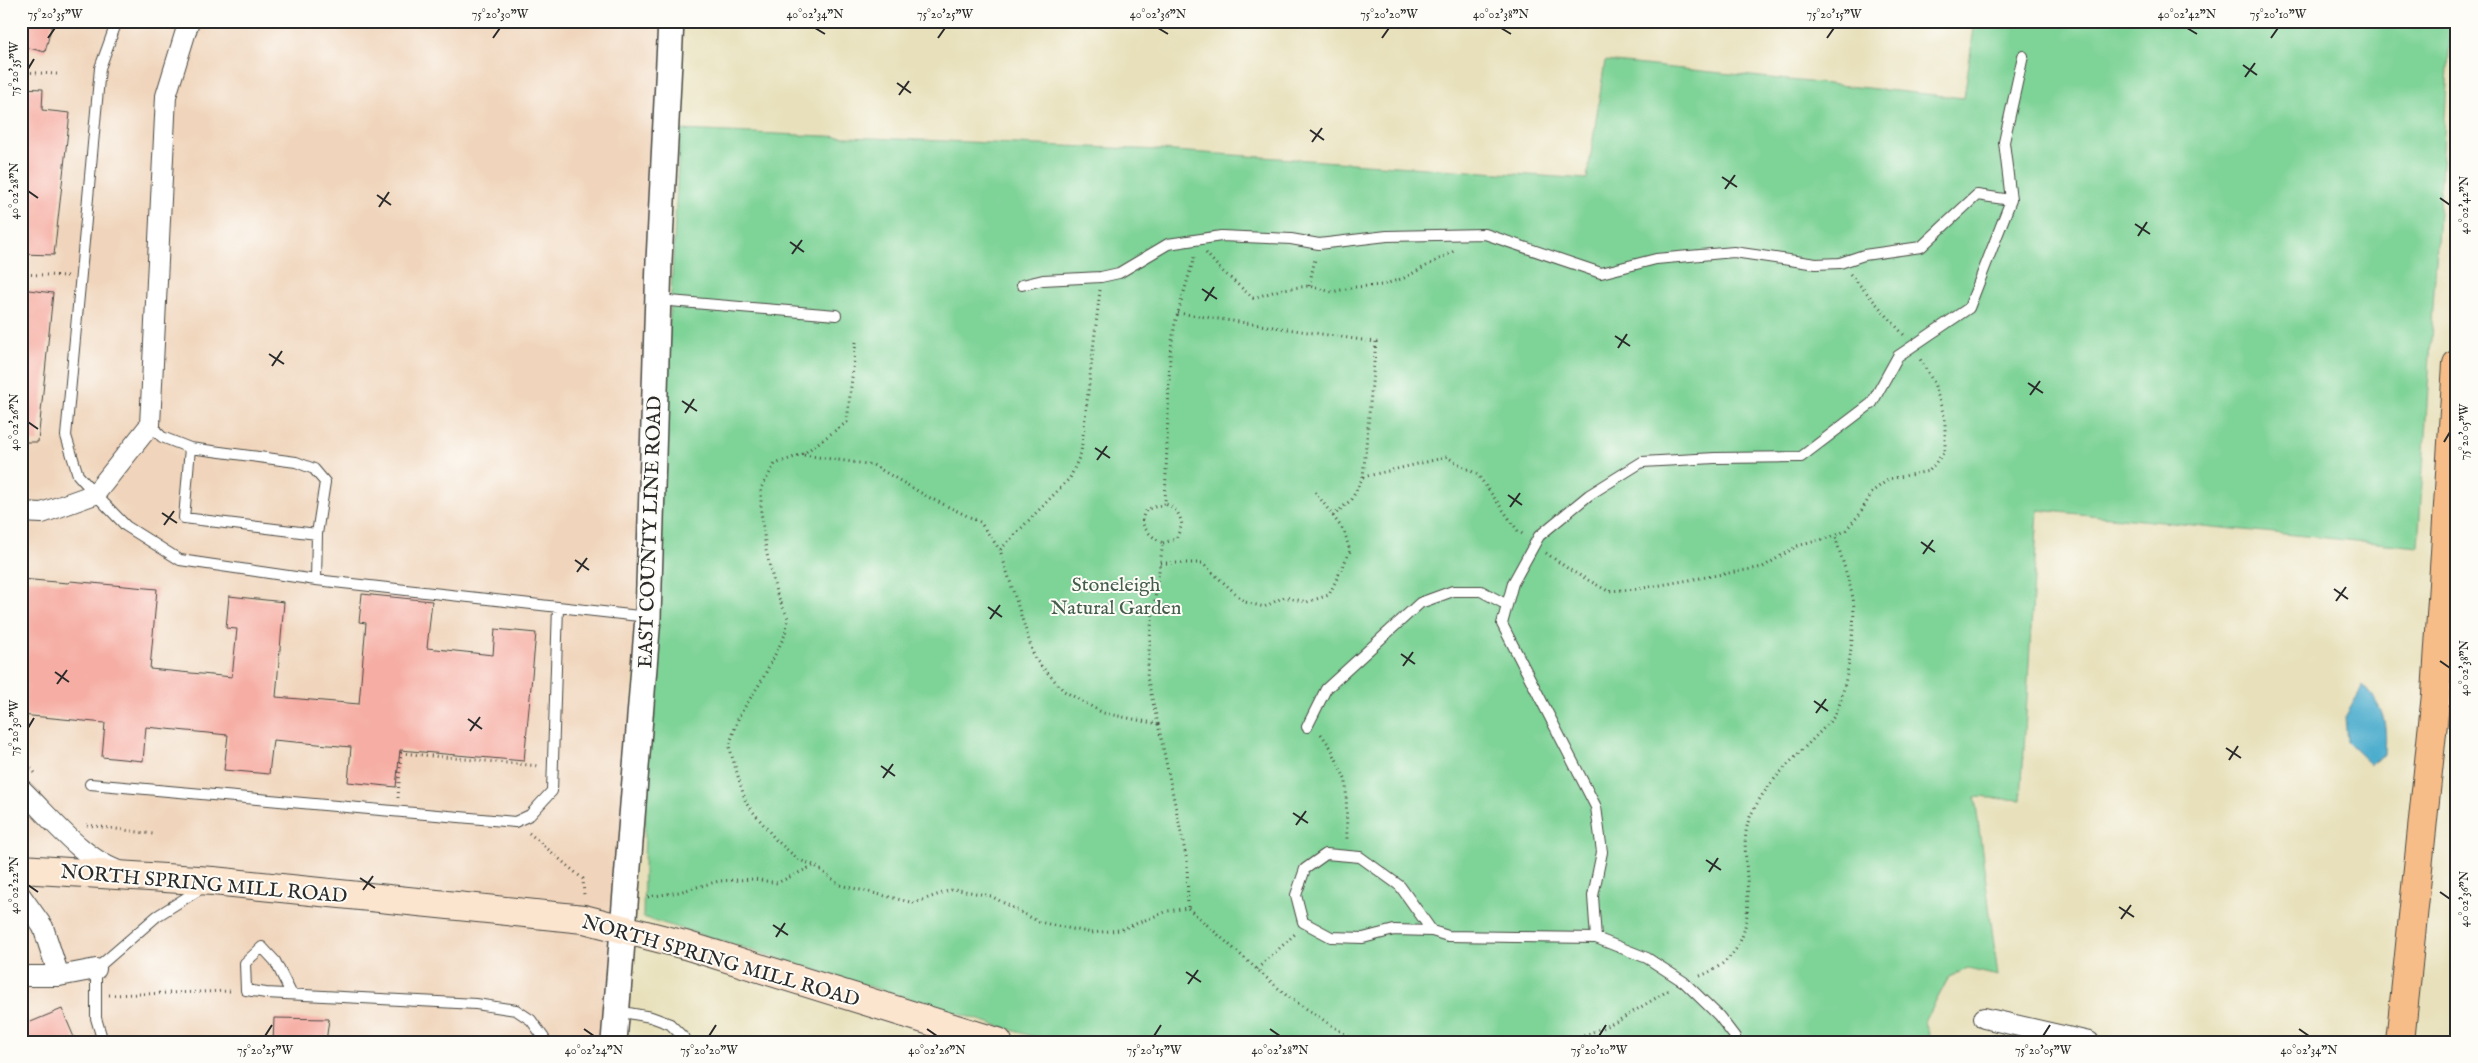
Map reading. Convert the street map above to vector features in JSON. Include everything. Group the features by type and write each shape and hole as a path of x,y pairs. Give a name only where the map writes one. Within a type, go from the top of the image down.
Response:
{"main road":[{"path":"2400,1042 2446,694 2457,364"},
{"name":"NORTH SPRING MILL ROAD","path":"21,869 213,881 584,919 622,928 998,1042"}],"street":[{"path":"21,512 42,513 95,494 150,425 166,96 189,21"},
{"name":"EAST COUNTY LINE ROAD","path":"614,1042 648,617 658,300 671,21"},
{"path":"21,789 84,850 112,869 141,877"},
{"path":"21,896 43,927 59,976"},
{"path":"21,976 59,976 96,969"},
{"path":"1984,1018 2089,1042"}],"lane":[{"path":"117,21 100,68 66,436 78,475 126,526 180,560 316,580 648,617"},
{"path":"1596,938 1593,896 1602,852 1596,806 1502,624 1513,583 1538,536 1589,494 1642,462 1715,458 1801,457 1872,403 1898,356 1969,308 2011,200 2004,142 2023,56"},
{"path":"1022,285 1043,280 1101,277 1119,273 1168,244 1221,236 1291,239 1319,244 1387,236 1485,234 1601,273 1656,258 1734,252 1816,264 1840,263 1864,255 1920,247 1977,195 2011,200"},
{"path":"658,300 836,315"},
{"path":"150,425 162,437 190,448 296,462 314,469 325,482 317,534 316,580"},
{"path":"190,448 184,518 317,534"},
{"path":"1312,727 1326,689 1420,603 1453,591 1482,591 1507,605"},
{"path":"90,784 515,822 530,815 552,791 558,607"},
{"path":"1432,932 1400,886 1360,858 1326,854 1305,869 1296,895 1303,922 1331,937 1363,938 1394,930 1432,932 1448,936 1596,938 1646,958 1684,982 1719,1016 1735,1037 1734,1042"},
{"path":"103,1042 96,1018 96,969 157,916 213,881"},
{"path":"291,994 275,960 262,946 246,963 246,990 291,994 476,1004 516,1010 531,1020 544,1038 544,1042"},
{"path":"616,1011 651,1017 670,1024 688,1042"}],"path":[{"path":"21,72 56,74"},
{"path":"1165,504 1170,353 1178,313 1196,250 1208,254 1221,270 1253,298 1283,289 1309,286 1332,292 1355,287 1382,285 1404,278 1485,234"},
{"path":"1309,286 1319,244"},
{"path":"1363,476 1447,456 1478,475 1518,531 1570,570 1608,591 1647,588 1763,567 1797,546 1835,536 1845,531 1873,491 1889,479 1929,471 1945,451 1945,419 1934,383 1913,346 1840,263"},
{"path":"21,274 81,277"},
{"path":"1000,550 1070,478 1081,454 1101,277"},
{"path":"1178,313 1376,342 1363,476 1352,499 1333,516"},
{"path":"856,342 847,422 803,454 775,464 761,488 760,511 766,550 776,592 788,618 785,635 762,680 739,716 729,746 746,803 776,840 799,860 814,865 840,885 914,903 954,889 991,896 1039,922 1092,934 1120,930 1168,910 1188,908 1287,996 1357,1042"},
{"path":"803,454 873,465 928,497 980,522 1000,550 1035,658 1064,690 1103,713 1158,724"},
{"path":"1161,563 1202,563 1245,602 1264,607 1284,596 1307,602 1329,595 1350,552 1344,531 1313,489"},
{"path":"1165,504 1172,506 1177,512 1182,525 1176,539 1163,543 1148,534 1143,525 1143,517 1148,509 1165,504"},
{"path":"1570,1042 1618,1021 1684,982 1709,972 1728,960 1737,950 1748,916 1745,843 1749,819 1766,786 1834,717 1848,670 1853,599 1835,536"},
{"path":"1163,543 1151,627 1147,677 1187,861 1188,908"},
{"path":"1312,727 1331,748 1346,780 1347,840 1342,856"},
{"path":"396,811 401,753 552,767"},
{"path":"21,757 37,775"},
{"path":"515,822 584,879 584,919"},
{"path":"84,825 153,834"},
{"path":"624,901 679,892 719,881 754,879 777,883 814,865"},
{"path":"1257,969 1292,938 1303,922"},
{"path":"97,995 246,990"}],"shaded area":[{"path":"21,21 666,21 615,1042 21,1042"}],"green space":[{"name":"Stoneleigh Natural Garden","path":"1975,21 2451,21 2418,547 2038,510 2021,800 1975,797 1998,976 1968,969 1949,977 1925,1022 1932,1042 1051,1042 643,917 647,729 680,130 1160,150 1587,179 1605,61 1964,98"}],"water":[{"path":"2363,686 2380,709 2386,734 2385,754 2370,764 2347,742 2345,717"}],"building":[{"path":"21,21 53,21 45,52 21,46"},
{"path":"21,88 43,89 42,110 70,113 54,255 21,254"},
{"path":"21,289 53,293 38,442 21,442"},
{"path":"21,579 68,583 70,581 157,589 150,669 232,677 237,629 226,628 229,596 284,602 276,697 359,704 366,623 359,622 362,594 432,601 427,648 493,655 495,629 536,633 524,761 400,750 396,787 348,782 351,747 273,740 269,774 224,770 228,735 146,727 143,761 102,757 105,723 21,715"},
{"path":"62,1009 76,1042 21,1042 21,1026"},
{"path":"274,1018 329,1019 326,1042 273,1042"}]}
